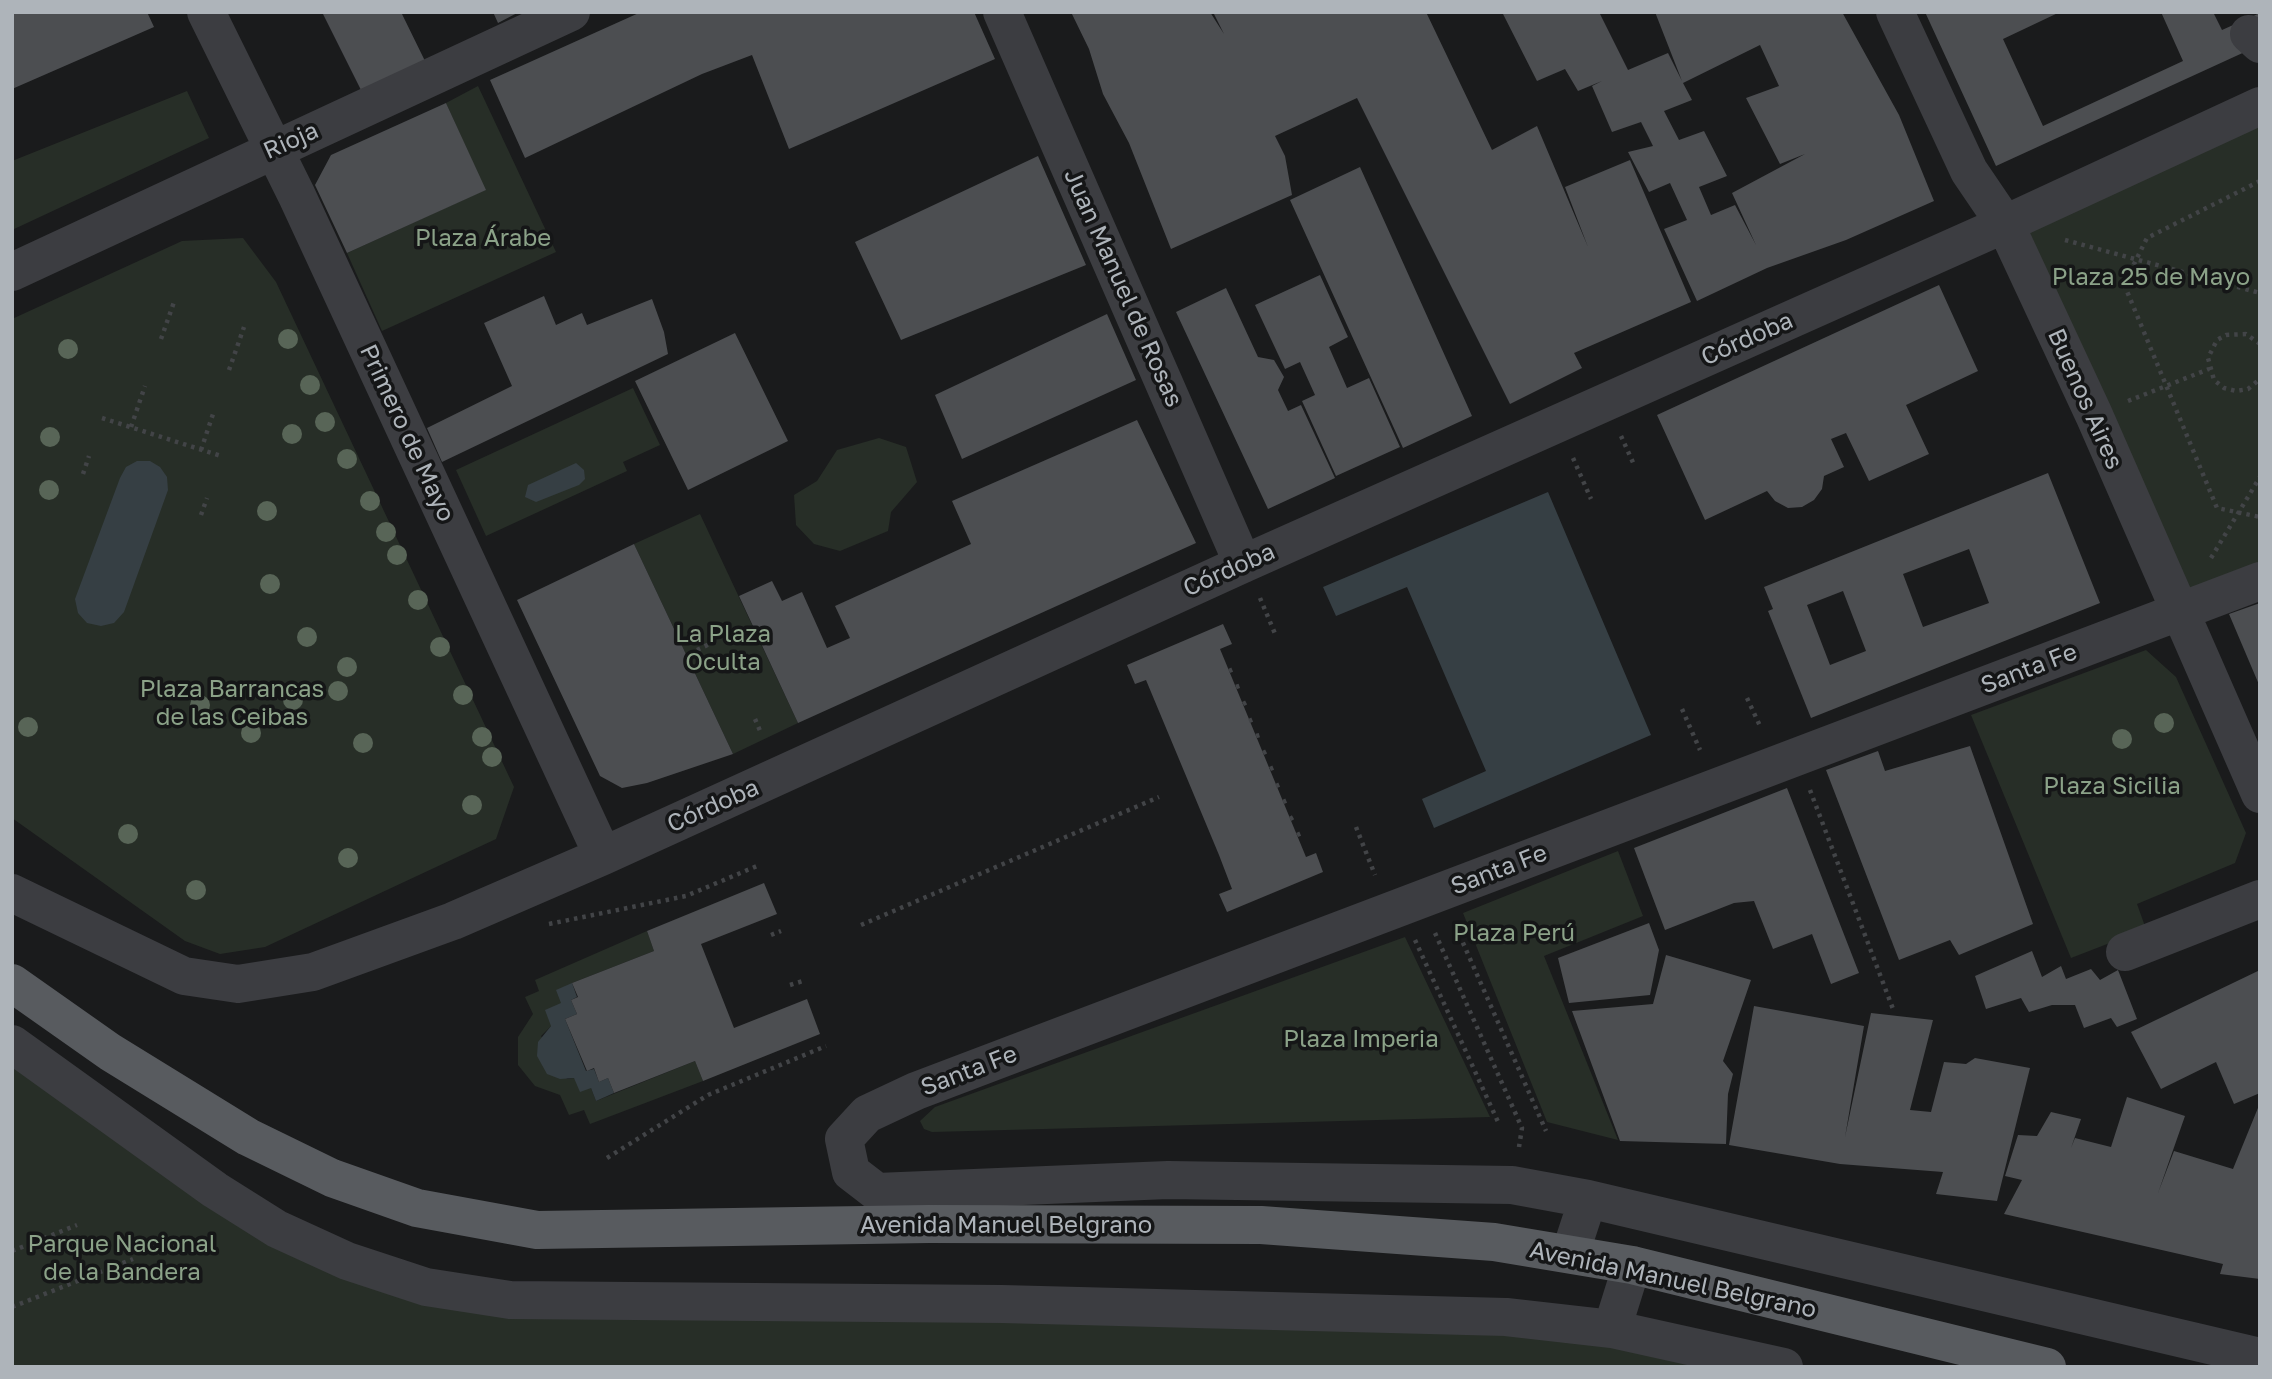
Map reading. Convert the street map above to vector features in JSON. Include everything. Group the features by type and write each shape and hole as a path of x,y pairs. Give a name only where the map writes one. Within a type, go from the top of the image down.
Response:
{"main road":[{"name":"Avenida Manuel Belgrano","path":"12,983 110,1052 248,1137 332,1178 417,1208 537,1230 929,1224 1261,1225 1494,1242 1632,1265 2048,1367"}],"street":[{"name":"Primero de Mayo","path":"206,12 274,148 603,856"},
{"name":"Rioja","path":"12,272 571,12"},
{"name":"Juan Manuel de Rosas","path":"1002,12 1244,564"},
{"name":"Buenos Aires","path":"1895,12 1969,171 2005,224 2094,415 2178,613 2260,794"},
{"name":"Córdoba","path":"12,893 184,976 238,984 313,972 453,921 603,856 1244,564 2005,224 2260,106"},
{"name":"Santa Fe","path":"913,1191 877,1192 851,1172 844,1139 867,1114 916,1091 2260,581"},
{"path":"2125,952 2260,899"},
{"path":"12,1044 215,1190 277,1229 347,1261 426,1287 510,1300 1015,1304 1506,1317 1612,1329 1784,1367"},
{"name":"Avenida Manuel Belgrano","path":"913,1191 1168,1180 1497,1183 1588,1199 2260,1357"},
{"path":"1570,1254 1588,1199"},
{"path":"1612,1329 1632,1265"}],"path":[{"path":"2260,181 2147,238 2124,284 2217,508 2260,517"},
{"path":"2005,224 2260,293"},
{"path":"161,339 174,302"},
{"path":"229,370 244,327"},
{"path":"2260,344 2246,334 2226,335 2211,348 2209,369 2214,380 2236,391 2248,388 2260,379"},
{"path":"2094,415 2209,369"},
{"path":"131,427 145,386"},
{"path":"201,450 213,414"},
{"path":"102,418 221,456"},
{"path":"1617,428 1635,467"},
{"path":"1569,449 1591,499"},
{"path":"83,474 89,456"},
{"path":"2178,613 2260,477"},
{"path":"201,515 207,498"},
{"path":"698,650 718,640"},
{"path":"1229,671 1236,668"},
{"path":"1236,687 1242,685"},
{"path":"1747,698 1760,726"},
{"path":"1242,704 1250,701"},
{"path":"1682,709 1700,750"},
{"path":"1249,721 1256,718"},
{"path":"755,719 761,733"},
{"path":"1256,736 1263,733"},
{"path":"1263,753 1269,750"},
{"path":"1797,757 1893,1009"},
{"path":"1270,769 1277,766"},
{"path":"1276,786 1283,783"},
{"path":"861,925 1159,797"},
{"path":"1283,802 1290,799"},
{"path":"1290,819 1297,815"},
{"path":"1297,835 1304,832"},
{"path":"539,926 686,896 757,866"},
{"path":"1451,916 1546,1131"},
{"path":"1430,923 1522,1128"},
{"path":"1410,930 1499,1124"},
{"path":"771,935 781,932"},
{"path":"790,985 803,981"},
{"path":"607,1158 708,1095 826,1046"},
{"path":"12,1251 77,1225"},
{"path":"12,1307 133,1259"}],"green space":[{"name":"Plaza Árabe","path":"478,86 556,252 382,331 347,253 485,190 446,103"},
{"path":"187,91 209,138 12,230 12,161"},
{"name":"Plaza 25 de Mayo","path":"2260,106 2260,581 2178,613 2005,224"},
{"name":"Plaza Barrancas de las Ceibas","path":"243,238 276,282 514,787 496,839 265,947 220,954 185,941 12,818 12,319 182,241"},
{"path":"633,388 660,445 623,462 627,471 486,536 456,470"},
{"path":"879,438 906,447 917,482 891,512 888,531 840,551 814,544 796,525 794,495 817,481 837,450"},
{"name":"La Plaza Oculta","path":"700,514 798,723 733,754 634,544"},
{"name":"Plaza Sicilia","path":"2146,650 2176,677 2246,833 2235,863 2137,904 2146,929 2071,958 1971,715"},
{"name":"Plaza Perú","path":"1618,851 1643,916 1544,956 1618,1140 1547,1122 1463,913"},
{"path":"647,931 654,951 572,983 551,1026 541,1036 567,1079 574,1078 591,1088 596,1101 695,1061 703,1081 590,1124 584,1110 569,1115 560,1095 535,1086 518,1065 518,1037 533,1014 525,997 539,991 535,980"},
{"name":"Plaza Imperia","path":"1405,937 1490,1117 932,1132 924,1129 920,1121 935,1107"},
{"name":"Parque Nacional de la Bandera","path":"12,1044 215,1190 426,1287 1506,1317 1784,1367 12,1367"}],"shaded area":[{"path":"137,461 150,461 160,467 167,477 168,490 124,612 114,623 101,626 87,623 78,613 75,599 120,478 126,467"},
{"path":"576,463 584,470 585,479 579,485 536,502 525,497 528,485"},
{"path":"1548,492 1651,735 1434,828 1422,799 1486,771 1407,587 1336,616 1323,587"},
{"path":"572,983 577,997 571,1000 577,1014 565,1019 586,1071 594,1069 599,1082 608,1078 614,1093 596,1101 591,1088 580,1092 574,1078 560,1079 547,1074 537,1056 538,1042 551,1026 545,1010 561,1003 556,990"}],"building":[{"path":"12,12 147,12 154,27 12,89"},
{"path":"322,12 401,12 425,61 362,92"},
{"path":"493,12 519,12 498,23"},
{"path":"641,12 974,12 995,59 789,149 752,55 702,74 525,158 490,80"},
{"path":"1071,12 1210,12 1224,34 1213,12 1426,12 1492,150 1537,126 1588,247 1565,187 1630,160 1691,302 1574,353 1582,368 1510,404 1357,98 1275,136 1285,156 1292,195 1171,249 1129,143 1103,94 1089,49"},
{"path":"1502,12 1599,12 1628,70 1668,53 1682,81 1655,12 1842,12 1899,115 1934,201 1846,240 1767,268 1697,301 1664,229 1687,220 1670,183 1649,192 1628,152 1653,146 1641,122 1612,132 1592,86 1602,81 1578,91 1565,69 1537,81","holes":["1760,45 1779,86 1746,98 1780,164 1805,154 1732,193 1756,245 1735,205 1711,215 1699,187 1727,176 1704,131 1679,140 1664,111 1692,100 1683,83"]},
{"path":"1925,12 2060,12 2003,39 2043,126 2183,61 2161,12 2213,12 2222,30 2260,13 2260,45 1996,166"},
{"path":"446,103 486,190 347,253 315,185 331,155"},
{"path":"1038,156 1086,265 901,340 855,242"},
{"path":"1360,167 1472,416 1403,448 1290,200"},
{"path":"1320,275 1348,337 1329,347 1347,388 1369,378 1400,447 1336,476 1302,401 1315,395 1300,362 1285,369 1255,305"},
{"path":"1939,285 1978,371 1906,405 1929,454 1869,481 1846,433 1831,439 1844,467 1824,476 1822,489 1814,500 1802,507 1788,508 1775,501 1767,491 1705,520 1657,415"},
{"path":"1226,288 1258,357 1274,360 1284,377 1278,390 1288,411 1301,405 1335,478 1268,509 1176,312"},
{"path":"544,296 556,325 582,313 587,325 652,299 664,332 668,354 442,462 427,428 512,386 484,323"},
{"path":"1107,314 1136,380 962,459 935,395"},
{"path":"735,333 788,441 688,490 635,381"},
{"path":"1137,420 1196,543 798,723 739,596 772,581 782,601 802,592 827,648 850,638 835,606 971,544 952,501"},
{"path":"2048,473 2100,603 1811,718 1768,611 1773,609 1764,587","holes":["1969,549 1989,603 1923,627 1903,574","1843,591 1866,651 1830,665 1807,605"]},
{"path":"634,544 733,754 647,783 622,788 600,776 517,600"},
{"path":"2260,603 2260,687 2229,614"},
{"path":"1223,624 1232,644 1220,649 1306,857 1316,853 1323,872 1227,912 1219,894 1232,889 1219,855 1146,680 1135,684 1127,665"},
{"path":"1970,746 2033,924 1959,955 1950,940 1899,960 1826,770 1878,751 1885,771"},
{"path":"1787,788 1859,973 1831,984 1812,934 1773,949 1754,901 1734,903 1665,930 1634,848"},
{"path":"764,883 777,914 701,944 734,1028 807,999 820,1034 703,1081 695,1061 614,1093 608,1078 599,1082 594,1068 587,1071 565,1019 577,1014 571,1000 578,997 572,983 654,951 647,931"},
{"path":"1649,923 1659,950 1650,995 1569,1003 1558,958"},
{"path":"2032,951 2042,977 2061,966 2066,979 2091,969 2100,980 2118,970 2137,1019 2117,1027 2111,1018 2084,1028 2075,1005 2052,1005 2029,1012 2021,998 1986,1009 1975,976"},
{"path":"1666,955 1751,980 1723,1061 1733,1074 1728,1094 1726,1144 1620,1141 1572,1011 1653,1004"},
{"path":"2260,970 2260,1093 2234,1104 2216,1062 2161,1089 2131,1032"},
{"path":"1754,1006 1864,1026 1845,1137 1871,1013 1933,1020 1910,1110 1931,1112 1944,1062 1966,1064 1975,1058 2030,1068 1997,1201 1936,1194 1943,1172 1840,1164 1729,1145"},
{"path":"2127,1097 2185,1116 2158,1193 2174,1151 2233,1169 2260,1103 2260,1279 2220,1274 2223,1264 2004,1214 2022,1180 2005,1176 2018,1135 2037,1136 2051,1112 2081,1119 2071,1148 2075,1138 2111,1147"}]}
